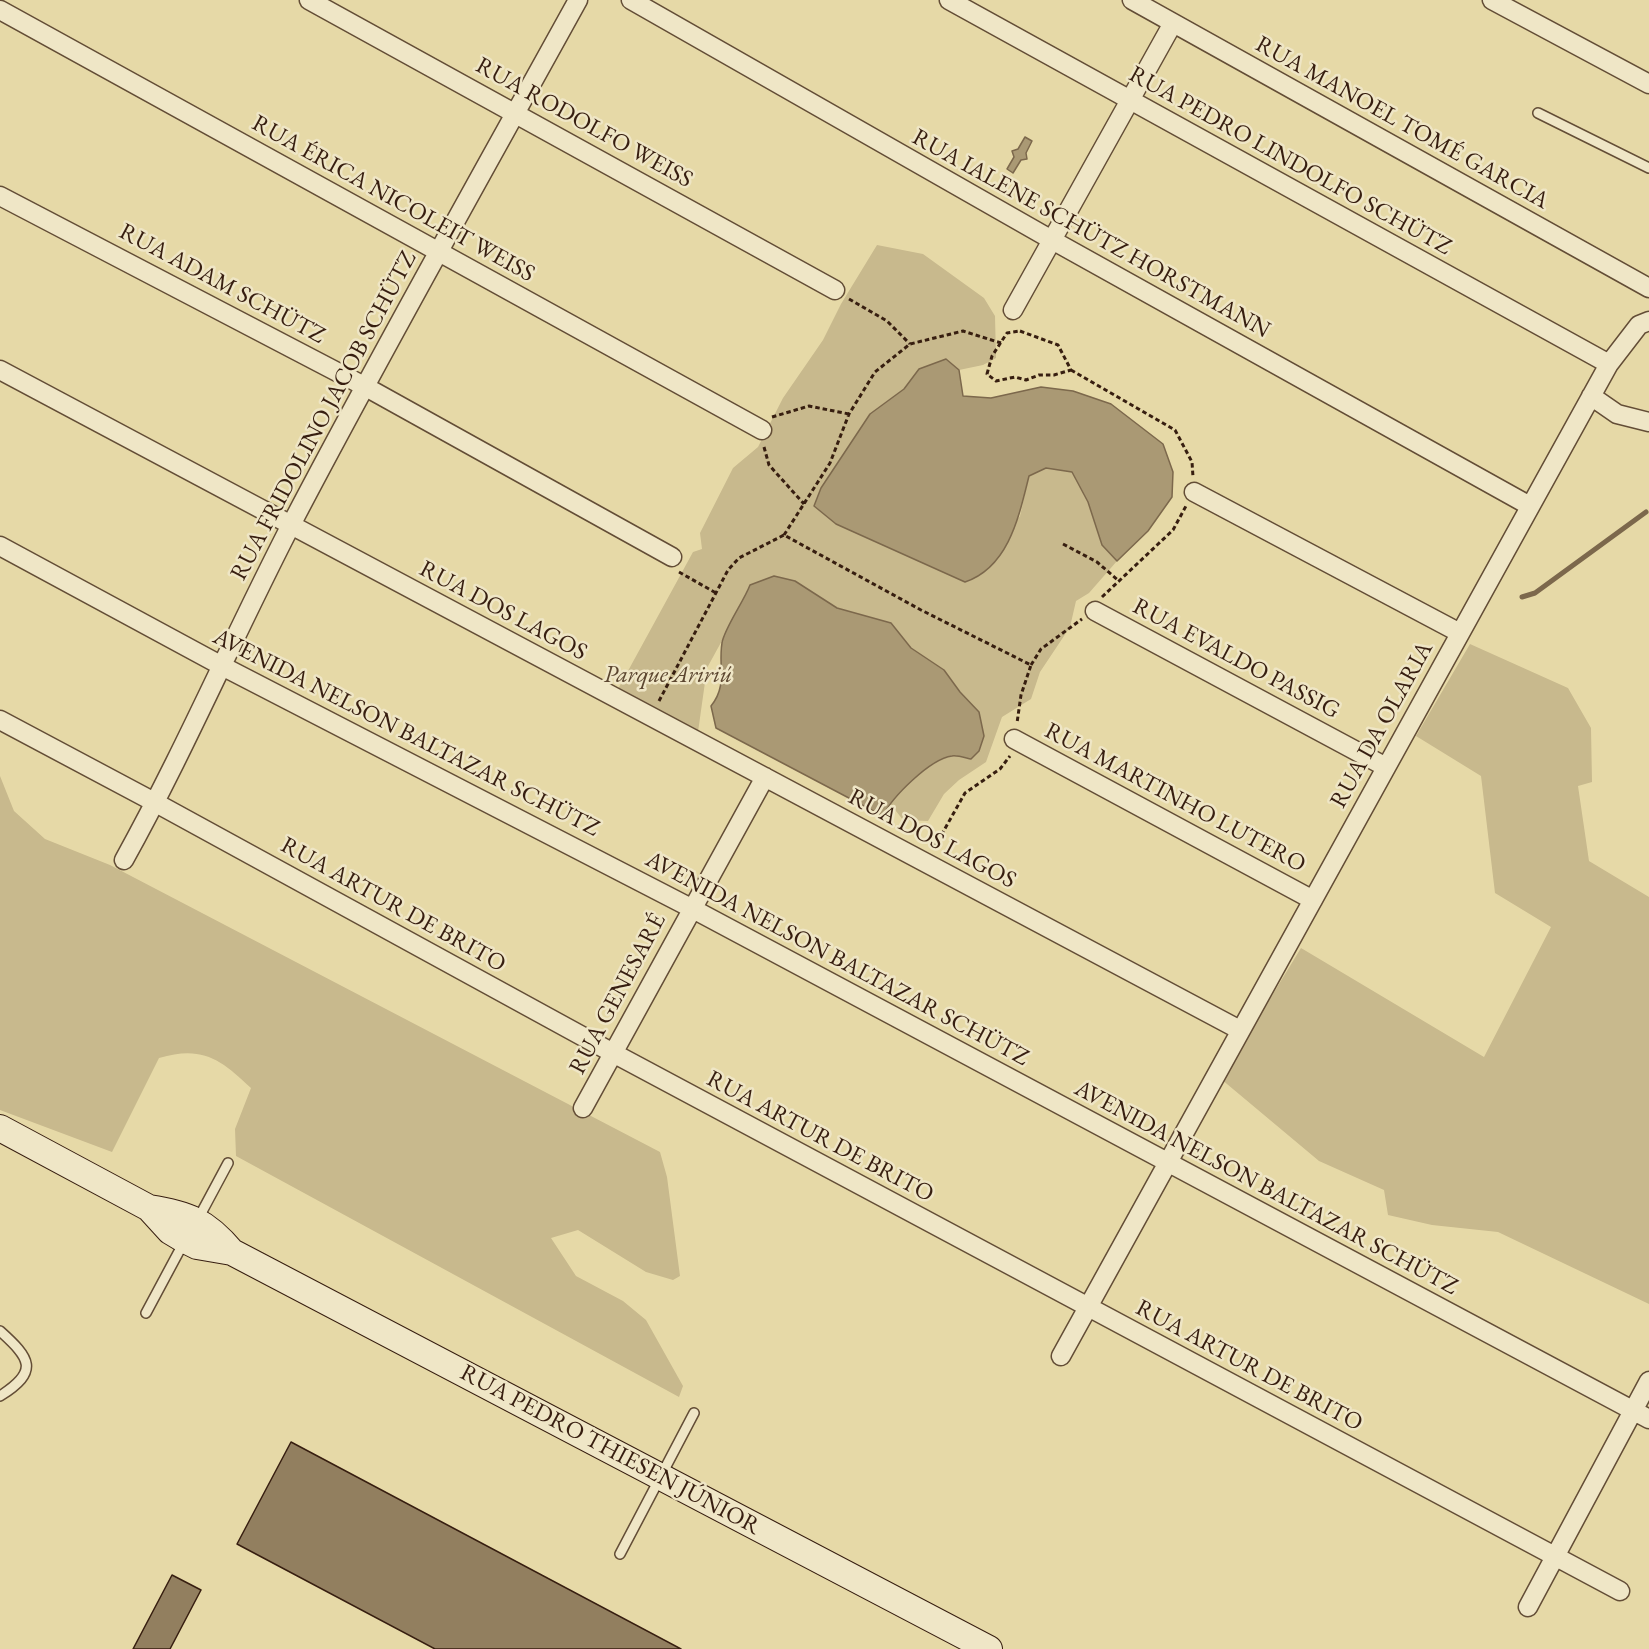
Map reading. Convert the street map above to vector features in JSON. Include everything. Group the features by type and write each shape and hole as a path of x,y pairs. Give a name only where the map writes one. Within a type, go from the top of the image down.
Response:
{"main road":[{"name":"RUA PEDRO THIESEN JÚNIOR","path":"0,1128 989,1649"}],"street":[{"name":"RUA RODOLFO WEISS","path":"309,0 835,290"},
{"name":"RUA FRIDOLINO JACOB SCHÜTZ","path":"124,860 156,802 291,526 364,386 578,0"},
{"name":"RUA IALENE SCHÜTZ HORSTMANN","path":"631,0 1052,240 1530,506"},
{"name":"RUA PEDRO LINDOLFO SCHÜTZ","path":"949,0 1609,364"},
{"path":"1492,0 1649,84"},
{"name":"RUA MANOEL TOMÉ GARCIA","path":"1135,1 1649,288"},
{"name":"RUA ÉRICA NICOLEIT WEISS","path":"0,10 762,430"},
{"path":"1013,310 1173,23"},
{"name":"RUA ADAM SCHÜTZ","path":"0,196 364,386 672,557"},
{"name":"RUA DA OLARIA","path":"1061,1356 1238,1029 1313,900 1609,364 1639,325 1649,321"},
{"name":"RUA DOS LAGOS","path":"0,370 1238,1029"},
{"path":"1591,396 1617,414 1649,422"},
{"path":"1194,492 1460,633"},
{"name":"AVENIDA NELSON BALTAZAR SCHÜTZ","path":"0,546 222,666 691,908 1641,1415"},
{"name":"RUA EVALDO PASSIG","path":"1095,611 1386,767"},
{"name":"RUA ARTUR DE BRITO","path":"0,720 156,802 613,1053 1620,1591"},
{"name":"RUA MARTINHO LUTERO","path":"1014,739 1313,900"},
{"name":"RUA GENESARÉ","path":"583,1108 765,777"},
{"path":"1528,1606 1641,1415 1649,1381"}],"lane":[{"path":"1538,113 1649,168"},
{"path":"146,1313 198,1234 228,1163"},
{"path":"0,1331 22,1351 27,1361 26,1375 17,1385 0,1396"},
{"path":"620,1554 694,1413"}],"path":[{"path":"835,290 887,321 910,344"},
{"path":"659,701 728,570 739,558 784,535 830,463 849,414 875,372 910,344 963,331 1001,343"},
{"path":"937,839 965,793 1007,761 1014,739 1021,695 1031,665 1041,649 1095,611 1102,597 1144,561 1173,530 1194,492 1192,462 1175,430 1071,370 1058,345 1020,331 1007,333 992,356 987,374 992,379 1015,377 1026,380 1039,375 1054,375 1071,370"},
{"path":"804,504 769,465 762,430 772,417 809,406 849,414"},
{"path":"784,535 921,610 1031,665"},
{"path":"1063,544 1097,562 1119,581"},
{"path":"672,557 678,572 716,593"}],"green space":[{"name":"Parque Aririú","path":"877,245 923,254 984,298 995,316 996,358 983,365 959,370 946,359 919,369 904,389 870,414 821,488 814,506 836,524 965,582 1020,516 1029,476 1046,468 1072,472 1088,502 1102,545 1117,561 1089,593 1076,601 1070,627 1040,672 1031,699 1002,717 986,762 959,780 944,794 928,821 903,820 889,802 918,775 936,763 952,756 971,759 979,712 944,670 911,648 891,623 837,608 795,581 753,584 707,668 698,732 617,691 693,552 702,549 700,533 733,468 758,447 783,398 823,340 841,304"},
{"path":"1470,644 1568,688 1591,728 1592,782 1578,786 1589,861 1649,897 1649,1304 1498,1232 1432,1225 1388,1215 1384,1190 1319,1161 1221,1079 1301,948 1484,1057 1551,927 1495,893 1481,776 1416,736"},
{"path":"0,776 14,811 45,839 110,865 660,1152 667,1177 680,1276 673,1280 646,1272 578,1230 551,1238 576,1276 623,1301 646,1320 683,1386 679,1397 236,1156 235,1129 251,1088 230,1070 210,1058 188,1053 159,1058 112,1152 0,1110"}],"shaded area":[{"path":"1025,137 1032,141 1026,153 1027,159 1021,160 1013,173 1007,169 1014,157 1012,151 1018,149"},
{"path":"946,359 959,370 963,396 991,398 1041,387 1073,391 1111,404 1163,444 1173,472 1172,497 1148,531 1117,561 1102,545 1088,502 1072,472 1046,468 1029,476 1016,523 1002,552 980,575 965,582 836,524 814,506 821,488 870,414 904,389 919,369"},
{"path":"774,576 795,581 837,608 891,623 911,648 944,670 979,712 984,736 979,751 971,759 952,756 933,764 903,789 883,816 716,728 711,706 721,683 721,651 724,637 750,585"}],"building":[{"path":"291,1442 681,1649 435,1649 237,1544"},
{"path":"172,1575 201,1590 170,1649 133,1649"}],"waterway":[{"path":"1522,597 1535,593 1646,512"}]}
